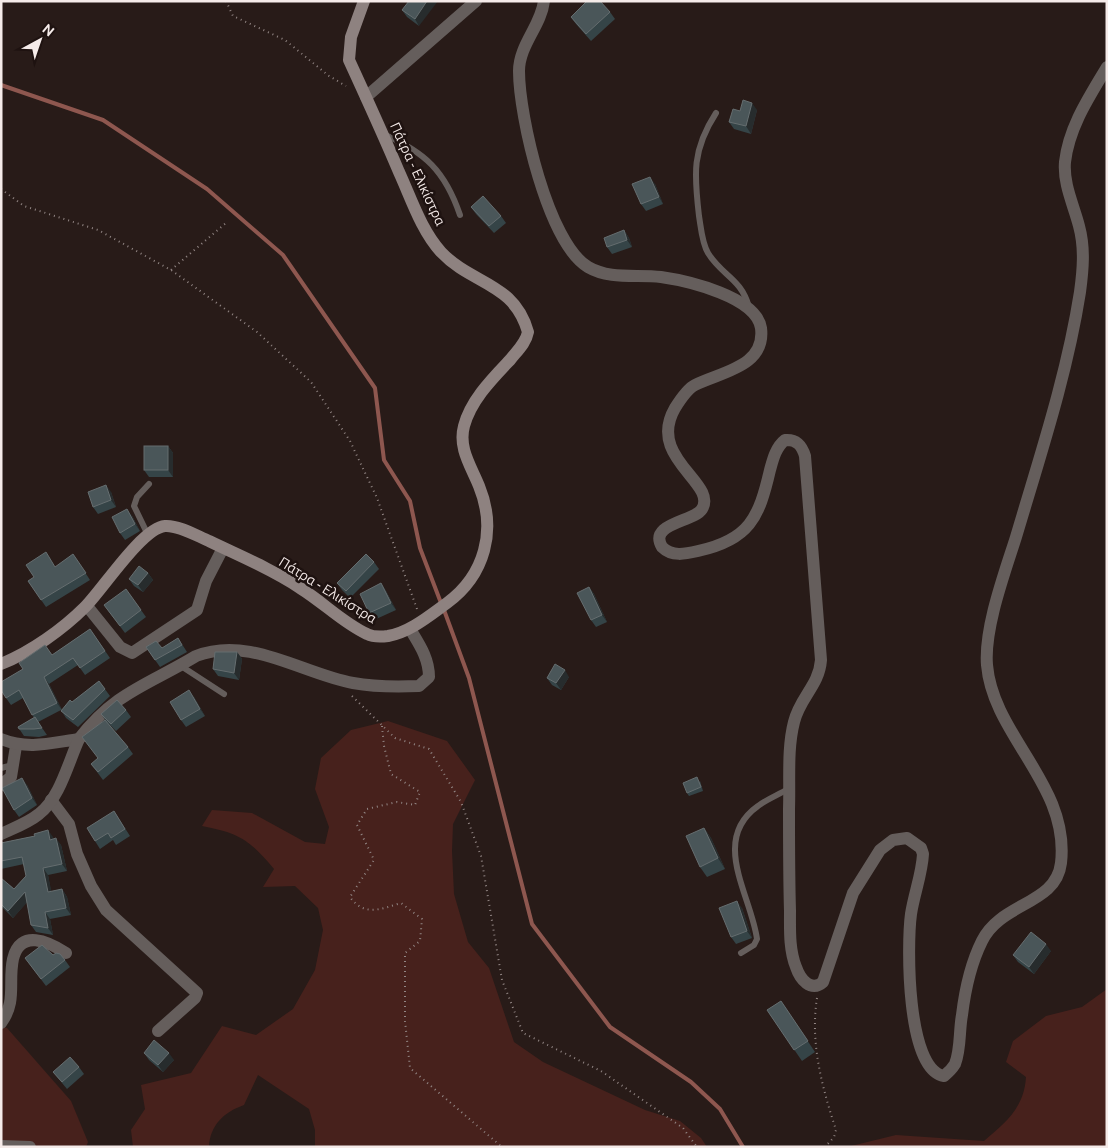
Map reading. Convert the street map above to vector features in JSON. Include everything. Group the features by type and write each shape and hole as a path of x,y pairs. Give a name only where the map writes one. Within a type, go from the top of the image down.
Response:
{"main road":[{"name":"Πάτρα - Ελικίστρα","path":"1,664 43,641 87,606 148,535 157,528 173,526 224,548 300,587 367,634 385,636 410,629 458,595 479,566 488,532 484,500 466,459 462,443 463,429 472,405 522,346 528,332 515,303 496,288 465,271 441,252 422,222 349,60 350,37 364,1"}],"street":[{"path":"366,97 476,1"},
{"path":"544,1 542,12 520,60 520,90 541,186 558,229 576,256 587,266 608,274 678,280 740,302 749,307 757,316 761,331 760,343 754,355 740,366 723,375 694,385 684,395 667,426 671,452 699,486 704,502 702,509 697,514 663,531 660,543 665,550 674,554 718,546 729,542 741,534 756,517 764,496 772,461 781,444 790,440 796,441 803,448 809,482 822,660 816,682 801,704 794,722 790,754 788,863 794,961 800,977 805,982 811,986 819,985 826,977 853,893 869,865 880,850 892,840 907,838 915,843 923,854 911,913 908,963 915,1025 926,1059 936,1072 944,1076 951,1070 957,1058 962,1014 971,970 982,940 993,924 1002,916 1047,890 1055,880 1060,866 1062,844 1057,820 1045,787 998,705 989,679 988,643 1000,588 1056,402 1080,295 1084,254 1065,164 1070,138 1079,114 1107,67"},
{"path":"87,606 120,647 132,653 197,610 206,581 224,548"},
{"path":"1,834 34,818 52,800 79,739 104,710 126,694 208,652 247,651 353,683 381,686 419,686 429,677 429,667 426,657 410,629"},
{"path":"1,739 16,746 35,747 79,739"},
{"path":"1,785 10,779 7,767 16,746"},
{"path":"52,800 68,824 77,854 91,886 106,910 197,993 196,998 158,1031"},
{"path":"1,1023 11,1005 13,959 22,945 30,940 40,940 49,942 66,954"},
{"path":"1,1146 30,1147"}],"lane":[{"path":"716,113 699,146 695,164 700,221 707,253 743,290 749,307"},
{"path":"382,133 413,148 427,159 439,172 455,200 460,215"},
{"path":"148,535 134,506 137,497 149,484"},
{"path":"181,666 224,694"},
{"path":"741,953 754,945 757,939 734,859 734,839 748,814 758,806 790,789"}],"path":[{"path":"226,1 233,16 286,40 329,76 366,97"},
{"path":"1,189 24,206 98,230 171,270 257,332 311,382 350,441 377,498 421,620"},
{"path":"171,270 226,223"},
{"path":"351,696 395,738 429,749 461,802 481,856 502,980 523,1033 601,1071 683,1128 696,1147"},
{"path":"382,726 384,746 391,774 420,792 415,805 396,802 367,809 357,825 374,860 350,897 357,906 375,911 402,903 422,920 420,941 405,953 405,1021 410,1068 502,1147"},
{"path":"819,985 816,1007 816,1048 821,1081 836,1130 834,1137 825,1147"}],"shaded area":[{"path":"388,721 447,741 475,780 453,824 454,894 468,942 489,968 514,1042 543,1062 645,1110 680,1121 701,1138 707,1147 315,1147 315,1130 309,1109 258,1075 244,1105 230,1111 219,1120 212,1132 209,1147 133,1147 131,1130 145,1109 141,1085 191,1073 222,1026 256,1035 293,1009 315,970 323,930 318,908 295,886 263,887 274,869 258,851 235,835 202,826 212,810 252,813 305,842 325,844 329,827 315,789 321,758 351,730"},
{"path":"1107,989 1107,1147 847,1147 896,1135 984,1141 1012,1114 1018,1106 1025,1088 1026,1077 1006,1062 1013,1041 1046,1016 1082,1007"},
{"path":"1,1026 7,1028 71,1101 88,1142 86,1147 1,1147"}],"building":[{"path":"409,1 427,1 415,19 402,10"},
{"path":"587,1 600,1 610,12 586,34 571,17"},
{"path":"743,100 752,103 746,126 729,122 733,109 740,111"},
{"path":"650,177 659,197 641,204 632,184"},
{"path":"483,196 501,216 489,226 471,207"},
{"path":"624,230 627,240 607,247 604,238"},
{"path":"144,446 168,446 168,470 144,470"},
{"path":"106,485 111,500 93,507 88,492"},
{"path":"127,509 135,524 120,533 112,517"},
{"path":"46,552 55,567 73,554 86,573 41,600 28,581 34,577 26,565"},
{"path":"366,554 374,562 346,591 337,583"},
{"path":"139,566 148,573 138,585 129,579"},
{"path":"381,583 391,603 369,613 360,594"},
{"path":"589,587 602,615 591,620 577,593"},
{"path":"126,589 141,610 120,626 104,605"},
{"path":"90,629 105,651 80,668 73,658 44,677 57,703 32,715 19,690 6,698 1,690 1,682 23,669 19,663 45,645 52,655"},
{"path":"178,638 182,645 155,660 146,647 156,641 162,648"},
{"path":"215,652 237,652 234,673 213,669"},
{"path":"555,664 565,670 556,683 547,678"},
{"path":"99,681 105,689 73,720 61,711 70,700 72,702"},
{"path":"189,690 200,709 181,720 170,702"},
{"path":"117,700 126,710 111,724 101,714"},
{"path":"35,717 42,728 19,729 18,727"},
{"path":"105,720 128,747 98,772 91,764 98,758 82,737"},
{"path":"697,777 701,787 687,793 683,783"},
{"path":"22,778 32,798 14,810 2,788"},
{"path":"114,811 125,829 111,838 108,833 95,841 87,828"},
{"path":"704,828 718,858 700,867 686,836"},
{"path":"48,830 50,840 56,838 62,864 43,868 48,892 62,889 66,908 45,912 48,928 31,925 25,892 8,911 1,904 1,878 14,889 26,876 22,857 1,861 1,843 35,836 34,834"},
{"path":"737,901 747,931 731,937 719,908"},
{"path":"1031,932 1046,944 1029,967 1013,955"},
{"path":"42,945 53,955 56,953 60,954 65,960 41,979 25,958"},
{"path":"781,1001 808,1041 794,1050 767,1010"},
{"path":"154,1040 169,1053 158,1065 144,1053"},
{"path":"70,1057 79,1067 62,1082 53,1072"}],"waterway":[{"path":"1,85 103,120 207,189 283,255 375,388 384,460 410,501 420,548 441,603"},
{"path":"444,610 469,678 532,924 610,1027 691,1082 720,1109 743,1147"}]}
